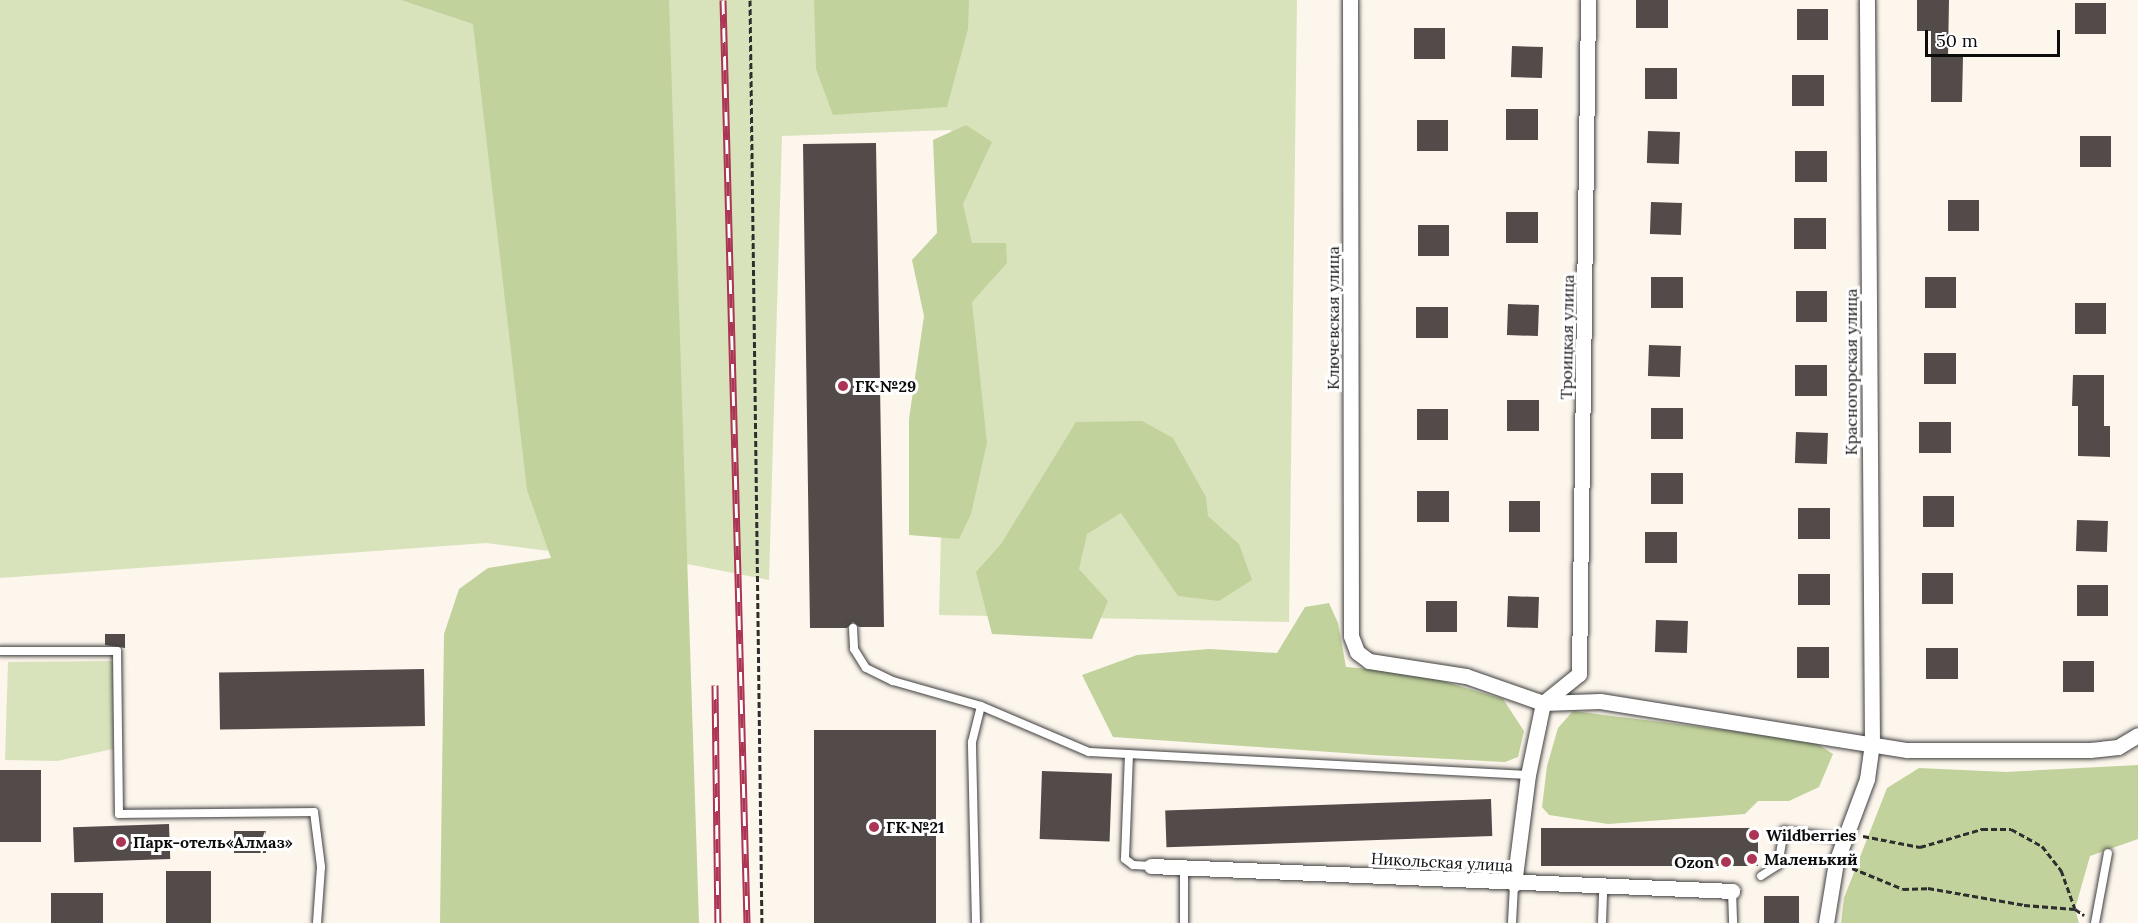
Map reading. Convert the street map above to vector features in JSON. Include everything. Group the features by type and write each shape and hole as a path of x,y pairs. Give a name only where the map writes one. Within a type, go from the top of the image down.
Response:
{"street":[{"name":"Ключевская улица","path":"1350,0 1351,636 1357,652 1369,661 1466,676 1543,703"},
{"name":"Троицкая улица","path":"1543,703 1579,674 1588,0"},
{"name":"Красногорская улица","path":"1826,923 1838,855 1867,779 1872,744 1867,0"},
{"path":"1514,884 1528,775 1543,703 1600,701 1907,750 2090,750 2118,747 2138,735"},
{"name":"Никольская улица","path":"1151,866 1514,884 1732,891"}],"lane":[{"path":"853,627 854,649 866,668 893,681 981,706 1089,752 1528,775"},
{"path":"0,651 117,651 119,814 314,812 321,867 317,923"},
{"path":"976,923 972,742 981,706"},
{"path":"1129,754 1125,859 1133,865 1151,866"},
{"path":"1761,876 1778,864 1784,831 1845,835"},
{"path":"2093,923 2108,853"},
{"path":"1184,866 1184,923"},
{"path":"1512,923 1514,884"},
{"path":"1602,923 1603,887"},
{"path":"1732,891 1734,923"}],"path":[{"path":"750,0 762,923"},
{"path":"1845,835 1920,847 1982,829 2011,829 2042,846 2061,870 2075,909 2093,923"},
{"path":"1838,855 1857,873 1903,889 1928,888 2024,905 2075,909"}],"green space":[{"path":"0,0 1297,0 1289,622 939,615 951,130 782,136 769,580 605,548 549,551 486,543 0,578"},
{"path":"401,0 669,0 699,923 440,923 444,634 459,589 488,568 551,558 527,490 473,24"},
{"path":"814,0 969,0 968,29 947,107 833,115 816,69"},
{"path":"966,125 992,142 963,204 972,243 1006,243 1007,263 972,302 987,443 971,514 959,539 909,535 909,419 924,316 912,260 937,233 933,140"},
{"path":"1142,421 1173,438 1206,497 1208,516 1239,544 1252,580 1219,601 1178,596 1121,513 1087,534 1079,569 1108,601 1092,639 992,634 976,572 1001,544 1076,422"},
{"path":"1329,603 1338,623 1346,667 1415,673 1503,699 1524,731 1518,757 1505,762 1113,737 1082,675 1137,655 1209,649 1277,653 1305,607"},
{"path":"113,661 113,749 57,761 5,760 8,662"},
{"path":"1573,711 1813,741 1833,754 1819,787 1789,801 1758,801 1745,814 1608,824 1549,815 1542,807 1547,766 1558,728"},
{"path":"2138,765 2138,839 2090,856 2075,909 2079,923 1841,923 1844,898 1887,788 1919,768 2006,772"}],"building":[{"path":"1636,0 1668,0 1668,28 1636,28"},
{"path":"1917,0 1949,0 1948,57 1963,57 1962,102 1931,102 1931,31 1917,31"},
{"path":"2075,3 2106,3 2106,34 2075,34"},
{"path":"1797,9 1828,9 1828,40 1797,40"},
{"path":"1414,28 1445,28 1445,59 1414,59"},
{"path":"1512,46 1543,47 1542,78 1511,77"},
{"path":"1645,68 1677,68 1677,99 1645,99"},
{"path":"1792,75 1824,75 1824,106 1792,106"},
{"path":"1506,109 1538,109 1538,140 1506,140"},
{"path":"1417,120 1448,120 1448,151 1417,151"},
{"path":"1648,131 1680,132 1679,164 1647,163"},
{"path":"2080,136 2111,136 2111,167 2080,167"},
{"name":"ГК №29","path":"876,143 884,627 859,627 853,622 847,628 810,628 803,144"},
{"path":"1795,151 1827,151 1827,182 1795,182"},
{"path":"1948,200 1979,200 1979,231 1948,231"},
{"path":"1651,202 1682,203 1681,235 1650,234"},
{"path":"1506,212 1538,212 1538,243 1506,243"},
{"path":"1794,218 1826,218 1826,249 1794,249"},
{"path":"1418,225 1449,225 1449,256 1418,256"},
{"path":"1651,277 1683,277 1683,308 1651,308"},
{"path":"1925,277 1956,277 1956,308 1925,308"},
{"path":"1796,291 1827,291 1827,322 1796,322"},
{"path":"2075,303 2106,303 2106,334 2075,334"},
{"path":"1508,304 1539,305 1538,336 1507,335"},
{"path":"1416,307 1448,307 1448,338 1416,338"},
{"path":"1649,345 1681,346 1680,377 1648,376"},
{"path":"1924,353 1956,353 1956,384 1924,384"},
{"path":"1795,365 1827,365 1827,396 1795,396"},
{"path":"2073,375 2104,375 2104,426 2110,426 2110,457 2078,456 2078,406 2072,406"},
{"path":"1507,400 1539,400 1539,431 1507,431"},
{"path":"1651,408 1683,408 1683,439 1651,439"},
{"path":"1417,409 1448,409 1448,440 1417,440"},
{"path":"1919,422 1951,422 1951,453 1919,453"},
{"path":"1796,432 1828,433 1827,464 1795,463"},
{"path":"1651,473 1683,473 1683,504 1651,504"},
{"path":"1417,491 1449,491 1449,522 1417,522"},
{"path":"1923,496 1954,496 1954,527 1923,527"},
{"path":"1509,501 1540,501 1540,532 1509,532"},
{"path":"1798,508 1830,508 1830,539 1798,539"},
{"path":"2077,520 2108,521 2107,552 2076,551"},
{"path":"1645,532 1677,532 1677,563 1645,563"},
{"path":"1922,573 1953,573 1953,604 1922,604"},
{"path":"1798,574 1830,574 1830,605 1798,605"},
{"path":"2077,585 2108,585 2108,616 2077,616"},
{"path":"1508,596 1539,597 1538,628 1507,627"},
{"path":"1426,601 1457,601 1457,632 1426,632"},
{"path":"1656,620 1688,621 1687,653 1655,652"},
{"path":"105,634 125,634 125,648 105,645"},
{"path":"1797,647 1829,647 1829,678 1797,678"},
{"path":"1926,648 1958,648 1958,679 1926,679"},
{"path":"2063,661 2094,661 2094,692 2063,692"},
{"path":"424,669 425,726 220,730 219,673"},
{"name":"ГК №21","path":"814,730 936,730 936,923 814,923"},
{"path":"0,770 41,770 41,842 0,842"},
{"path":"1042,771 1112,773 1110,841 1040,839"},
{"path":"1491,799 1492,836 1166,847 1165,810"},
{"name":"Парк-отель«Алмаз»","path":"169,824 170,859 74,862 73,827"},
{"path":"1541,828 1758,828 1758,866 1541,866"},
{"path":"234,831 266,831 266,853 234,853"},
{"path":"166,871 211,871 211,923 166,923"},
{"path":"51,893 103,893 103,923 51,923"},
{"path":"1764,896 1799,896 1799,923 1764,923"}],"railway":[{"path":"723,0 747,923"},
{"path":"715,685 718,923"}],"place":[{"name":"ГК №29","path":"843,386"},
{"name":"ГК №21","path":"874,827"},
{"name":"Wildberries","path":"1754,835"},
{"name":"Парк-отель«Алмаз»","path":"121,842"},
{"name":"Маленький","path":"1752,859"},
{"name":"Ozon","path":"1726,862"}]}
